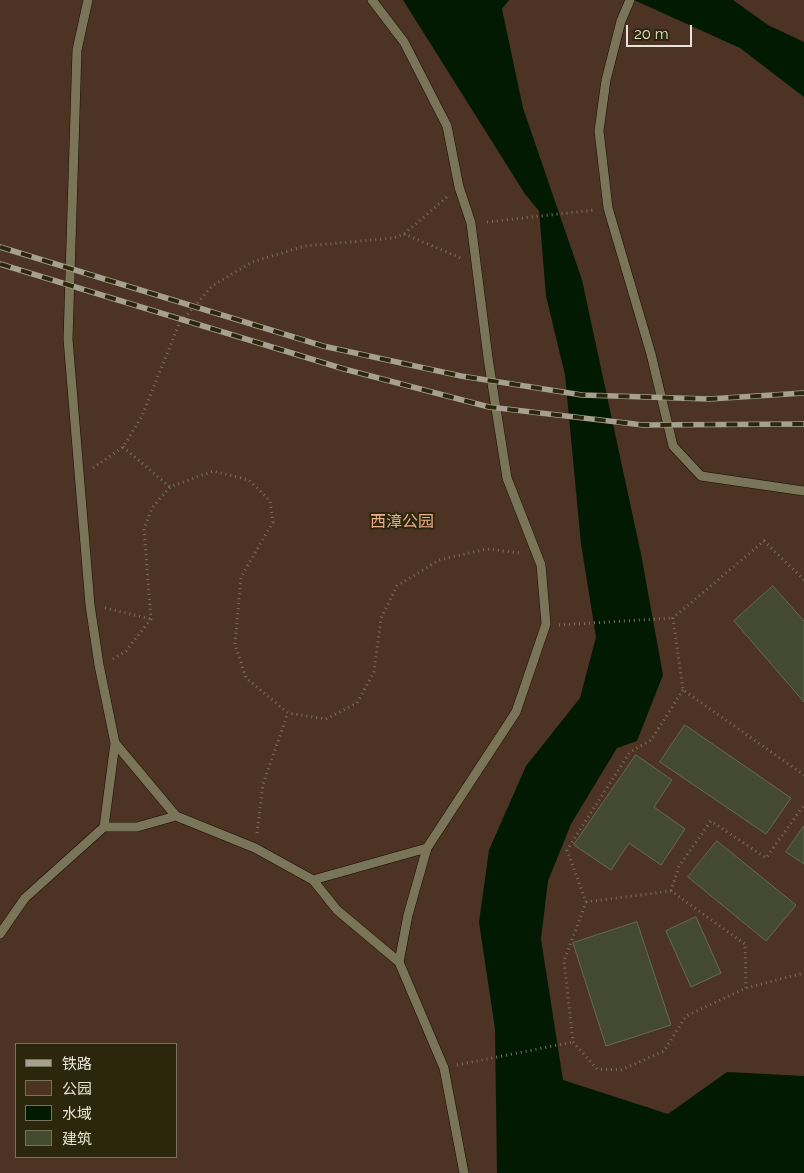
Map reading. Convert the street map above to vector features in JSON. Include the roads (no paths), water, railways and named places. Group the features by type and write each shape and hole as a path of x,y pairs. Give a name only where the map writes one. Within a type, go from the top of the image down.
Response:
{"lane":[{"path":"0,934 25,898 104,828 115,743 99,665 90,605 78,479 68,339 77,50 88,0"},
{"path":"372,0 404,42 446,126 459,187 471,223 475,263 507,478 541,564 546,624 516,712 427,848 408,915 399,962"},
{"path":"630,0 621,21 606,80 599,132 608,208 651,354 673,446 701,476 804,491"},
{"path":"115,743 176,816 254,848 313,880 337,910 399,962 444,1068 464,1173"},
{"path":"104,828 137,828 176,816"},
{"path":"313,880 427,848"}],"water":[{"path":"403,0 509,0 502,9 523,108 582,280 641,554 663,675 637,741 617,748 571,824 548,881 541,939 563,1080 668,1114 727,1072 804,1076 804,1173 497,1173 495,1029 479,922 489,850 526,766 580,698 596,637 581,544 565,375 546,296 539,211 525,194"},
{"path":"634,0 733,0 768,25 804,42 804,97 740,48"}],"railway":[{"path":"0,247 323,346 461,376 582,395 709,399 804,393"},
{"path":"0,264 344,369 489,407 643,425 804,424"}],"park label":[{"name":"西漳公园","path":"402,522"}]}
